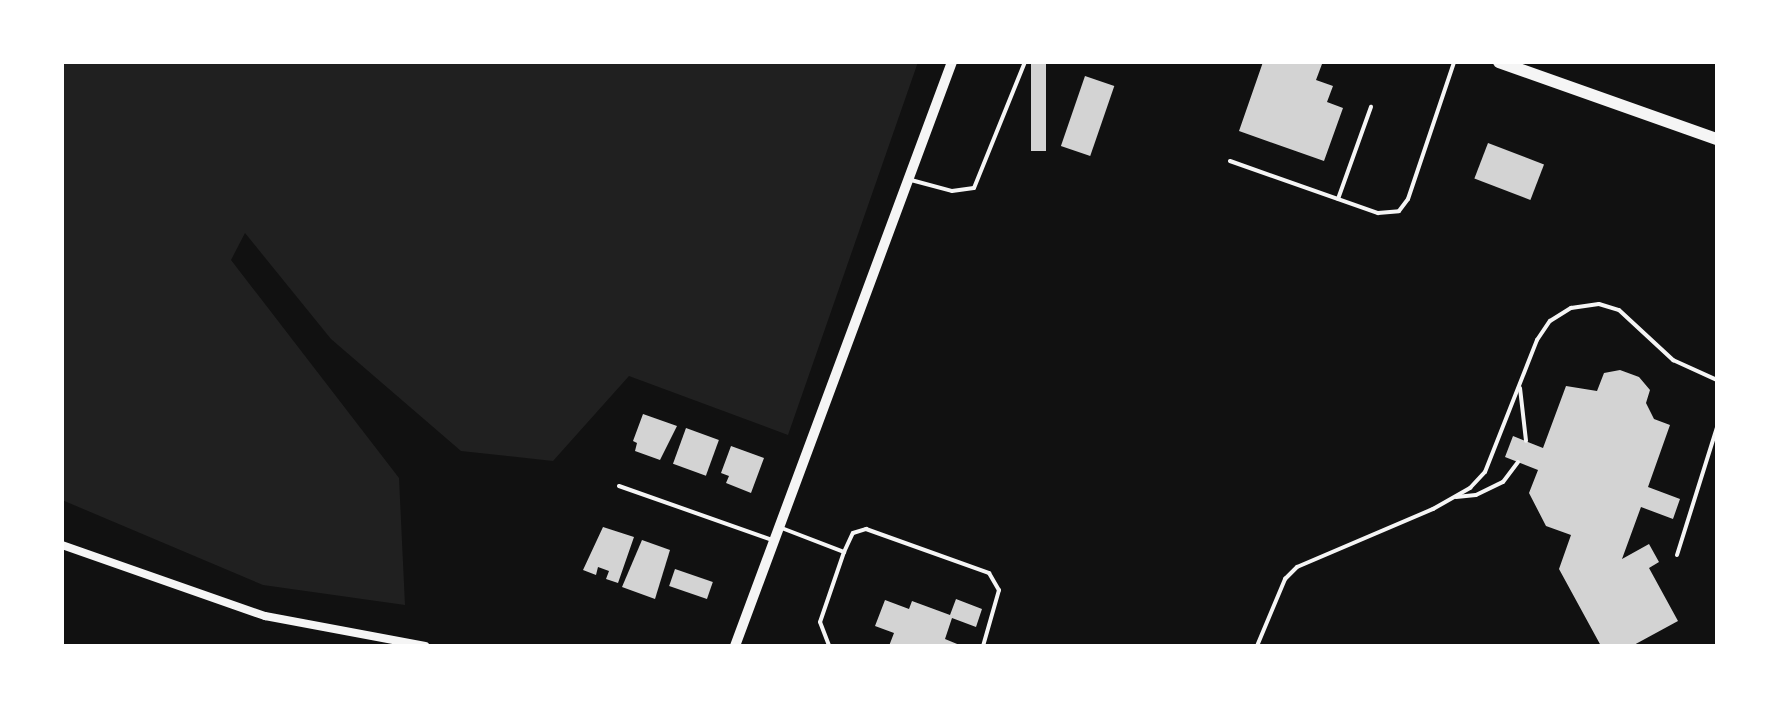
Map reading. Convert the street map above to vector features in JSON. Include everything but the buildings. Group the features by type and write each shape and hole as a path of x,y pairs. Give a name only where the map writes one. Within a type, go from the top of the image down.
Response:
{"main road":[{"path":"1499,62 1717,139"}],"street":[{"path":"735,646 952,62"},
{"path":"62,545 265,616 425,646"}],"lane":[{"path":"909,180 952,191 974,188 1025,62"},
{"path":"1230,161 1387,214 1404,207 1454,62"},
{"path":"1338,199 1371,107"},
{"path":"1257,646 1279,589 1297,567 1453,497 1485,472 1550,321 1571,308 1599,304 1619,310 1673,360 1717,380"},
{"path":"1519,387 1526,441"},
{"path":"1677,555 1717,427"},
{"path":"1453,497 1476,495 1503,482 1518,462"},
{"path":"619,486 774,541"},
{"path":"779,527 844,552"},
{"path":"829,646 820,622 853,533 866,529 989,573 999,590 983,646"}],"shaded area":[{"path":"62,62 918,62 788,435 629,376 553,461 461,451 331,339 245,233 231,260 399,478 405,605 263,585 62,500"}]}
